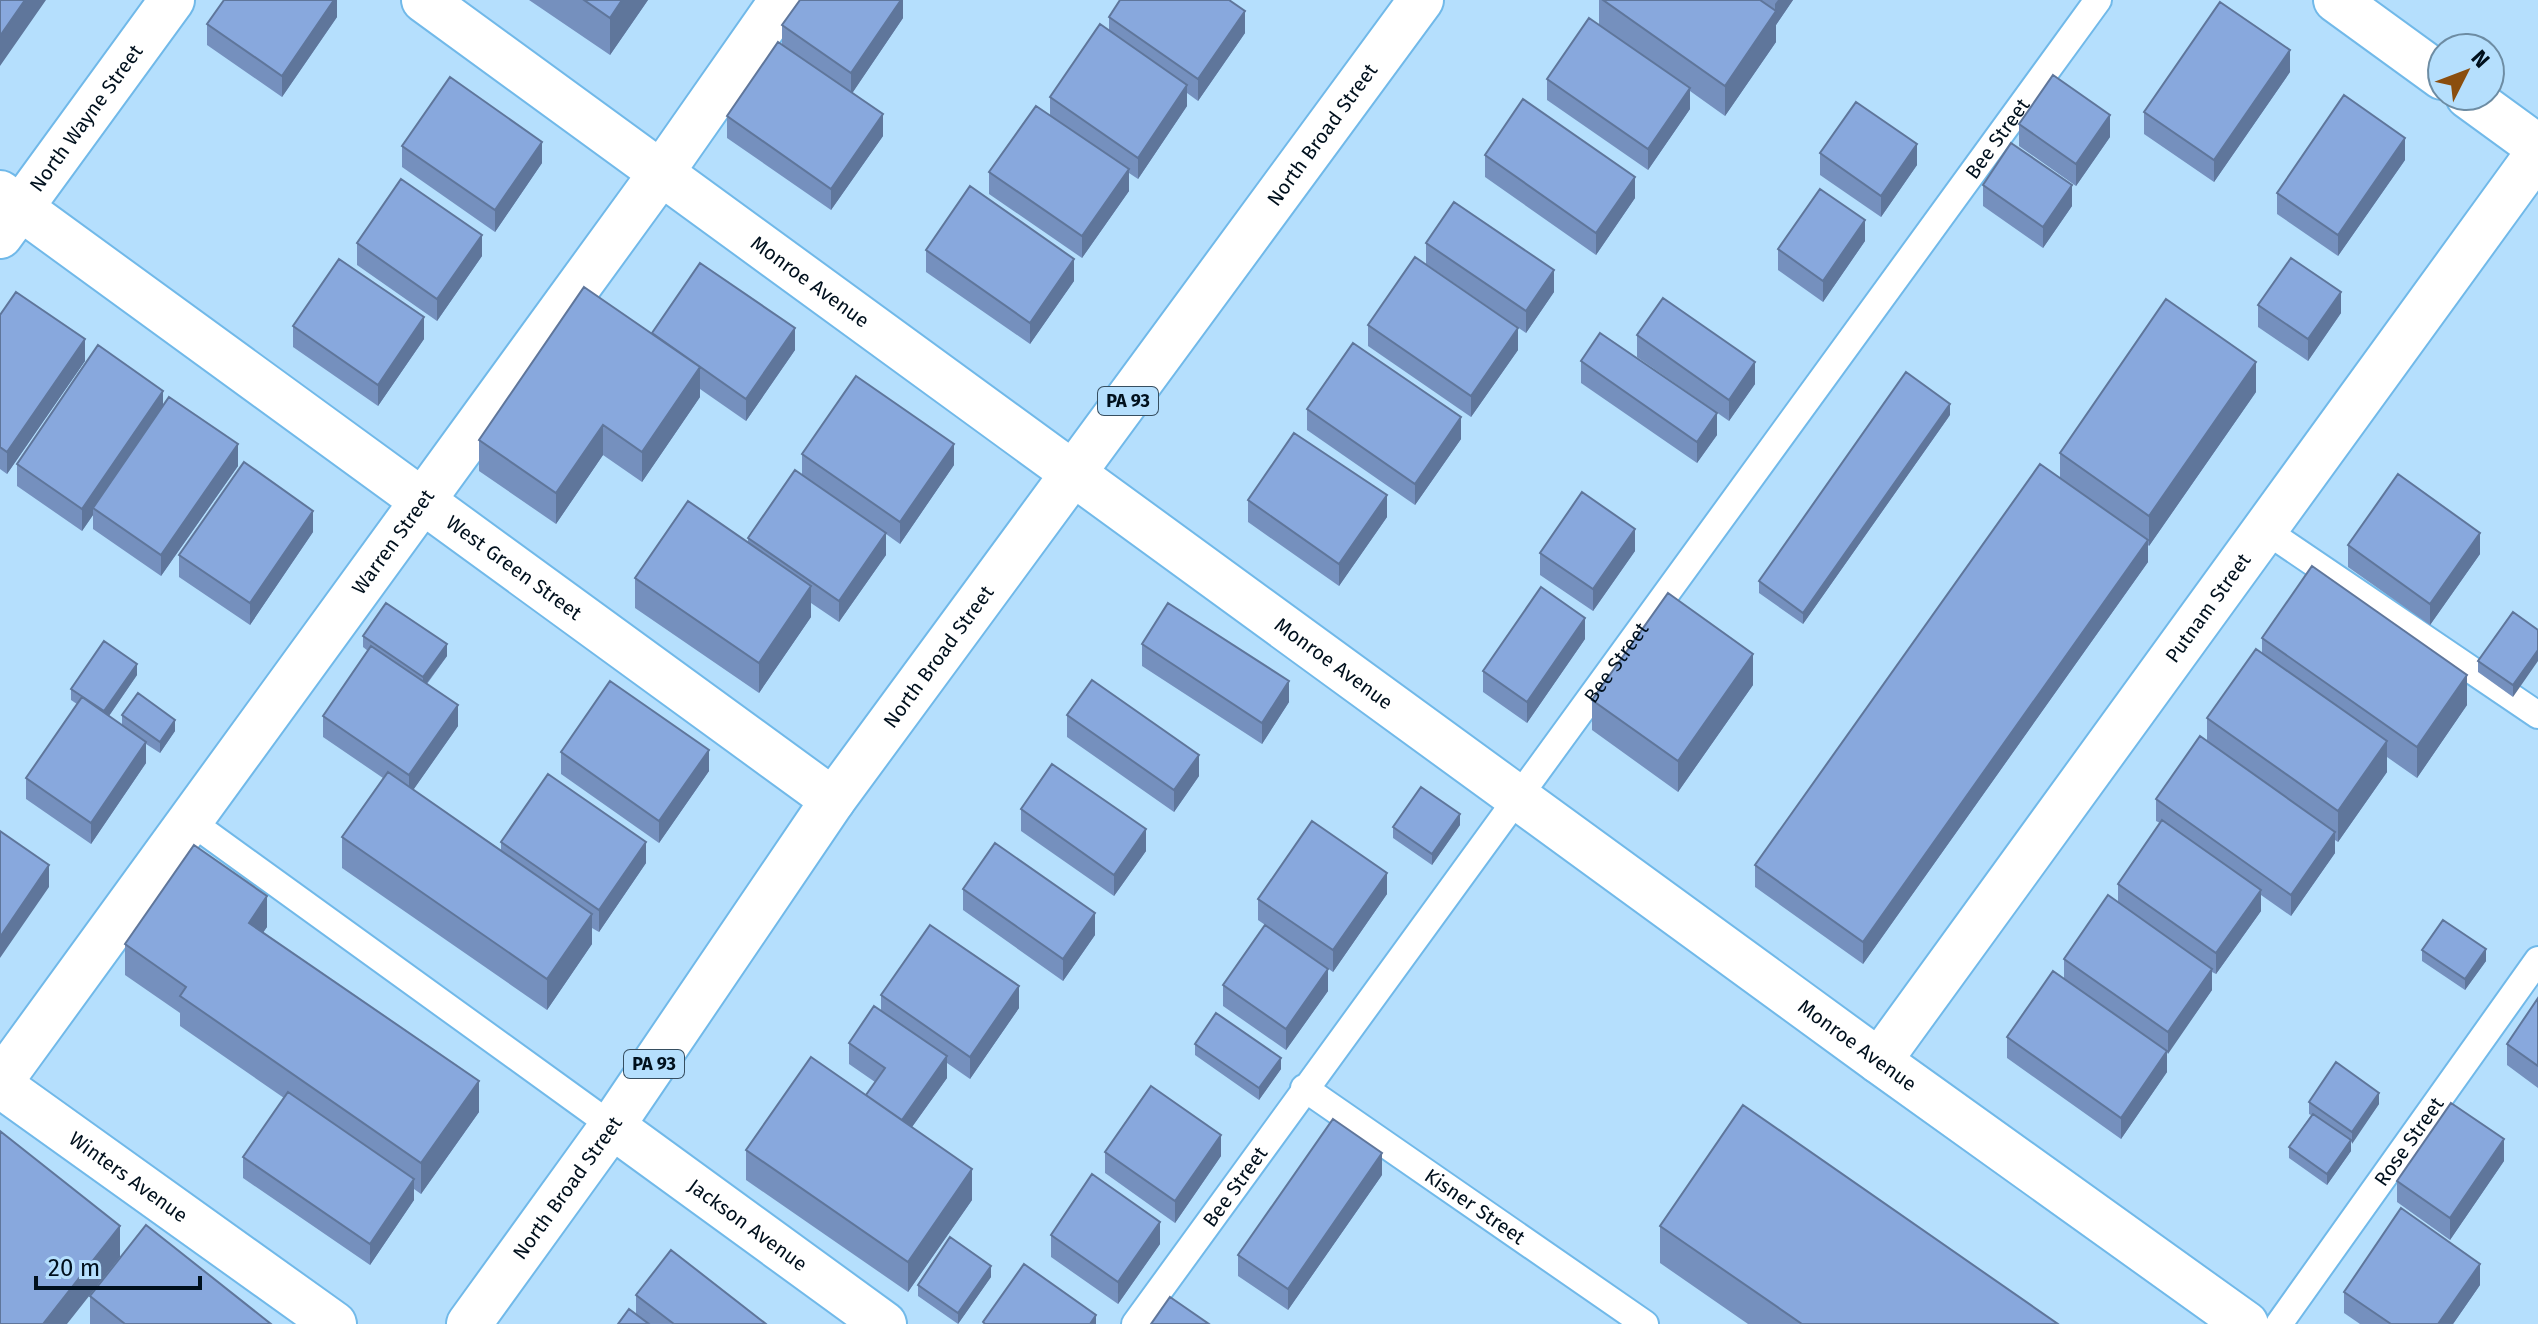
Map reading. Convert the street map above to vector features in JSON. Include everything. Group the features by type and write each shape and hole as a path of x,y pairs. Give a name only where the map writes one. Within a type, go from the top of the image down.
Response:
{"main road":[{"name":"North Wayne Street","path":"7,212 172,0"},
{"name":"Monroe Avenue","path":"424,0 1879,1061 2246,1324"},
{"name":"Warren Street","path":"0,1083 661,173 782,0"},
{"name":"North Broad Street","path":"469,1324 612,1126 833,800 1421,0"},
{"path":"2336,0 2426,65"},
{"path":"2489,112 2538,150"},
{"name":"Putnam Street","path":"1879,1061 2538,150"},
{"name":"West Green Street","path":"7,212 422,501 833,800"},
{"name":"Winters Avenue","path":"0,1083 334,1324"},
{"name":"Jackson Avenue","path":"612,1126 884,1324"}],"lane":[{"name":"Bee Street","path":"1135,1324 2098,0"},
{"path":"2265,530 2538,715"},
{"path":"190,821 612,1126"},
{"name":"Rose Street","path":"2279,1324 2538,960"},
{"name":"Kisner Street","path":"1304,1088 1645,1324"}],"building":[{"path":"0,0 25,0 0,36"},
{"path":"224,0 334,0 282,76 207,24"},
{"path":"584,0 622,0 610,18"},
{"path":"800,0 901,0 851,73 782,25"},
{"path":"1120,0 1229,0 1245,11 1198,79 1109,17"},
{"path":"1603,0 1760,0 1776,11 1725,86"},
{"path":"2220,2 2290,50 2214,160 2144,112"},
{"path":"1589,18 1690,88 1648,149 1547,79"},
{"path":"1100,24 1187,85 1138,158 1050,97"},
{"path":"778,42 883,114 831,189 727,116"},
{"path":"2053,75 2110,115 2076,164 2019,124"},
{"path":"450,77 542,142 495,210 402,146"},
{"path":"2344,95 2405,138 2338,235 2277,193"},
{"path":"1523,99 1635,177 1596,233 1485,155"},
{"path":"1856,102 1917,144 1881,196 1820,153"},
{"path":"1036,106 1129,169 1082,236 989,172"},
{"path":"2011,143 2072,185 2043,227 1983,185"},
{"path":"401,179 482,235 437,299 357,243"},
{"path":"970,186 1074,259 1030,323 926,250"},
{"path":"1820,189 1865,220 1823,281 1778,249"},
{"path":"1454,202 1554,270 1526,311 1426,243"},
{"path":"1415,257 1518,328 1471,396 1368,325"},
{"path":"2291,258 2341,292 2308,339 2258,305"},
{"path":"339,259 424,317 378,385 293,326"},
{"path":"700,263 795,328 746,399 652,333"},
{"path":"584,287 700,367 642,452 603,425 556,493 479,440"},
{"path":"16,292 85,339 7,452 0,447 0,315"},
{"path":"1663,298 1755,362 1729,400 1637,335"},
{"path":"2166,299 2256,362 2149,516 2060,453"},
{"path":"1600,333 1717,413 1697,442 1581,361"},
{"path":"1353,343 1461,417 1415,484 1307,409"},
{"path":"98,345 163,391 82,509 17,464"},
{"path":"1906,372 1950,404 1803,613 1759,581"},
{"path":"856,376 954,444 900,522 802,454"},
{"path":"169,397 238,444 161,555 93,508"},
{"path":"1294,433 1387,495 1339,564 1248,500"},
{"path":"244,462 313,511 250,603 179,555"},
{"path":"2040,464 2148,540 1863,942 1755,865"},
{"path":"795,470 886,533 839,601 748,538"},
{"path":"2398,474 2480,533 2430,604 2348,545"},
{"path":"1582,492 1635,529 1593,589 1540,553"},
{"path":"688,501 811,586 759,663 635,578"},
{"path":"2312,566 2467,675 2417,747 2262,638"},
{"path":"1541,587 1585,618 1527,702 1483,671"},
{"path":"1668,593 1753,654 1678,761 1592,700"},
{"path":"386,603 447,644 423,677 363,636"},
{"path":"1168,603 1289,681 1262,723 1142,644"},
{"path":"2513,612 2538,630 2538,650 2513,685 2478,661"},
{"path":"104,641 137,664 104,711 71,689"},
{"path":"371,646 458,705 409,775 323,716"},
{"path":"2256,649 2387,741 2338,811 2207,718"},
{"path":"1092,680 1199,755 1174,790 1067,715"},
{"path":"610,681 709,750 659,821 561,752"},
{"path":"138,693 175,720 160,742 122,715"},
{"path":"82,697 146,742 91,823 26,778"},
{"path":"2200,736 2335,832 2291,895 2156,799"},
{"path":"1052,764 1146,829 1114,875 1021,809"},
{"path":"388,772 592,914 547,979 342,837"},
{"path":"548,774 646,842 599,910 501,842"},
{"path":"1421,787 1460,814 1432,854 1393,827"},
{"path":"2162,820 2261,890 2216,953 2118,884"},
{"path":"1312,821 1387,873 1333,950 1258,899"},
{"path":"0,831 49,865 0,937"},
{"path":"995,843 1095,913 1063,959 963,889"},
{"path":"194,845 267,896 249,923 479,1081 421,1163 180,996 186,987 125,944"},
{"path":"2108,895 2212,969 2168,1032 2064,959"},
{"path":"2443,920 2486,949 2465,979 2422,950"},
{"path":"930,925 1019,986 970,1057 881,995"},
{"path":"1265,925 1328,969 1286,1029 1223,985"},
{"path":"2053,971 2167,1051 2121,1118 2007,1037"},
{"path":"2538,998 2538,1066 2507,1044"},
{"path":"874,1006 947,1056 902,1120 866,1095 885,1068 849,1043"},
{"path":"1216,1013 1281,1058 1259,1088 1195,1044"},
{"path":"811,1057 972,1169 908,1262 746,1150"},
{"path":"2336,1062 2379,1093 2352,1132 2309,1102"},
{"path":"1151,1086 1221,1135 1175,1201 1105,1152"},
{"path":"288,1092 414,1179 370,1244 243,1157"},
{"path":"2451,1103 2504,1139 2450,1218 2397,1181"},
{"path":"1743,1105 2058,1324 1802,1324 1660,1226"},
{"path":"2313,1114 2351,1140 2327,1174 2289,1147"},
{"path":"1333,1119 1382,1153 1288,1289 1238,1255"},
{"path":"0,1131 120,1226 43,1324 0,1324"},
{"path":"1092,1174 1160,1222 1118,1282 1051,1235"},
{"path":"2401,1208 2480,1264 2438,1324 2391,1324 2344,1292"},
{"path":"146,1225 271,1324 125,1324 90,1296"},
{"path":"950,1237 991,1266 958,1313 918,1285"},
{"path":"671,1250 766,1324 674,1324 636,1295"},
{"path":"1024,1264 1096,1315 1090,1324 985,1324 983,1322"},
{"path":"1170,1297 1209,1324 1151,1324"},
{"path":"629,1309 649,1324 618,1324"}]}
